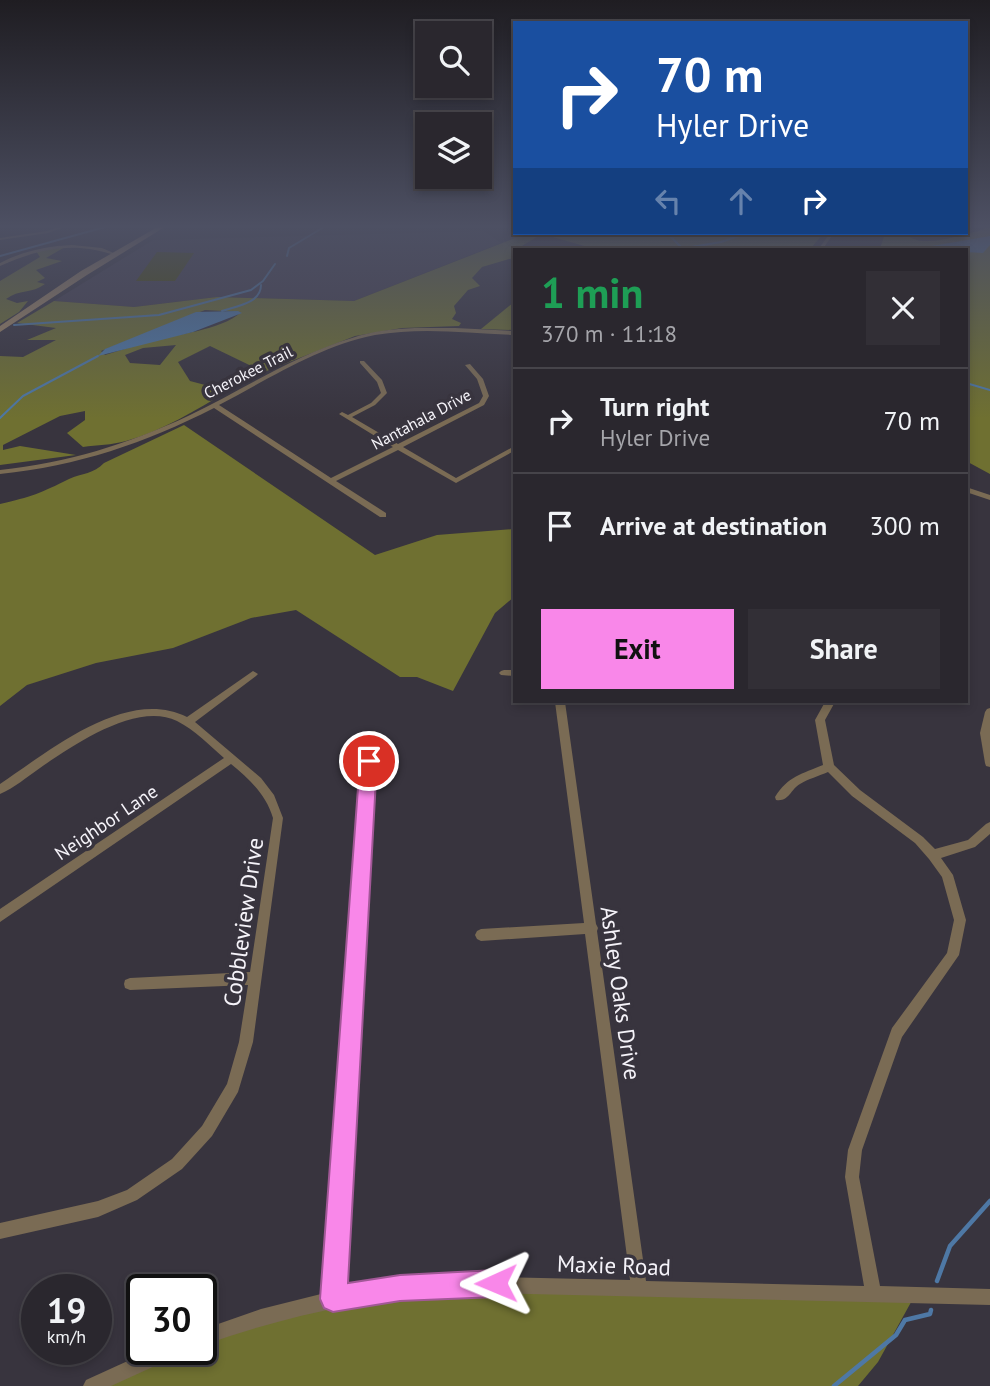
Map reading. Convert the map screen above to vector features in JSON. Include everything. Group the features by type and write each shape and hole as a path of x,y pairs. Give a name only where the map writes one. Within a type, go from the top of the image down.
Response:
{"street":[{"path":"0,330 60,290"},
{"name":"Cherokee Trail","path":"0,472 76,459 121,447 214,405 307,357 356,338 426,329 513,333"},
{"path":"362,362 380,381 384,393 373,404 345,415 456,481 513,449"},
{"name":"Nantahala Drive","path":"331,481 485,401 484,386 468,365"},
{"path":"214,405 383,515"},
{"path":"968,490 990,498"},
{"path":"187,722 253,674"},
{"name":"Ashley Oaks Drive","path":"561,703 639,1289"},
{"path":"829,703 820,720 829,767 933,855 947,875 957,902 958,941 953,955 897,1033 855,1150 852,1177 873,1294"},
{"path":"990,712 985,733 990,763"},
{"name":"Cobbleview Drive","path":"0,790 105,724 126,716 160,713 187,722 231,758 267,791 278,818 256,978 239,1071 227,1100 193,1148 177,1164 132,1195 97,1209 0,1231"},
{"path":"333,1299 371,734"},
{"name":"Neighbor Lane","path":"0,916 231,758"},
{"path":"780,797 794,782 829,767"},
{"path":"933,855 971,844 990,827"},
{"path":"481,935 592,928"},
{"path":"130,984 256,978"},
{"name":"Maxie Road","path":"217,1332 254,1319 333,1299 447,1284 990,1297"},
{"path":"92,1386 138,1365"}],"shaded area":[{"path":"0,290 32,290 6,299 17,303 28,301 19,312 0,324"},
{"path":"72,290 383,290 354,301 217,297 134,307 54,301"},
{"path":"383,290 469,290 454,306 456,313 452,319 461,323 459,326 402,328 355,336 264,372 210,346 178,362 190,381 228,391 191,413 139,437 83,447 67,433 85,420 85,411 60,416 3,445 3,450 20,446 76,455 0,465 0,356 23,357 56,340 27,340 56,328 17,323 54,301 134,307 217,297 354,301","holes":["205,310 241,312 210,328 147,342 105,355 101,351","176,345 160,365 130,363 125,355 143,348"]},
{"path":"968,290 990,290 990,474 968,462"},
{"path":"513,303 513,330 481,329"},
{"path":"184,425 375,555 437,535 513,529 513,598 495,613 453,691 417,677 400,677 296,610 251,618 173,648 96,663 27,685 0,706 0,504 36,494 92,471"},
{"path":"400,1288 915,1295 878,1362 858,1386 92,1386 138,1365 217,1365 217,1334"}],"water":[{"path":"196,312 242,313 193,332 98,356 105,349"}],"waterway":[{"path":"14,325 159,315 251,290"},
{"path":"222,311 253,300 260,290"},
{"path":"0,418 23,396 98,356"},
{"path":"968,384 990,390"},
{"path":"937,1281 950,1246 990,1201"},
{"path":"834,1386 896,1335 905,1320 930,1314 931,1310"}],"route":[{"path":"369,761 333,1299 400,1288 496,1283"}]}
